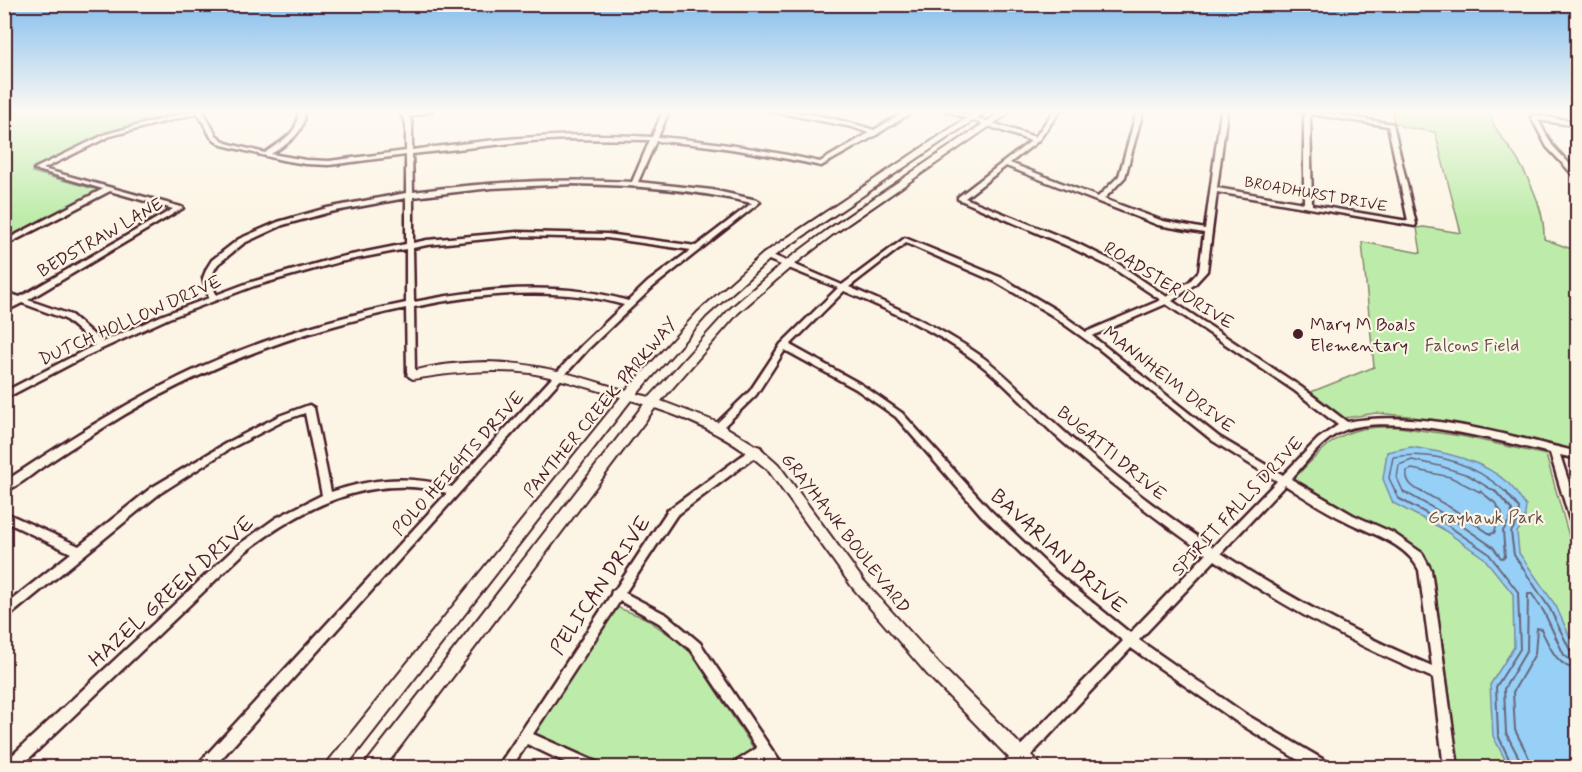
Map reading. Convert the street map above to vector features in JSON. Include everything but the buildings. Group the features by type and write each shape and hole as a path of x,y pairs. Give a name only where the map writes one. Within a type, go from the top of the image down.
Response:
{"main road":[{"name":"PANTHER CREEK PARKWAY","path":"334,768 629,396 685,332 767,256 928,147"},
{"name":"PANTHER CREEK PARKWAY","path":"373,768 652,403 734,311 787,265 829,233 956,147"},
{"name":"GRAYHAWK BOULEVARD","path":"413,375 489,366 536,370 559,375 693,416 718,427 757,450 794,494 858,584 933,669 1032,768"}],"street":[{"path":"83,147 37,169 109,189"},
{"path":"245,147 317,163 343,162 456,147"},
{"path":"268,153 276,147"},
{"path":"409,147 411,372 413,375"},
{"path":"213,299 207,278 214,262 234,246 261,230 294,218 409,195 520,183 634,184 650,147"},
{"path":"735,147 821,164 851,147"},
{"path":"1006,164 1027,147"},
{"path":"1100,199 1116,186 1122,177 1130,147"},
{"path":"1086,335 1168,300 1193,284 1203,271 1220,147"},
{"path":"1306,147 1308,205"},
{"name":"BROADHURST DRIVE","path":"1215,190 1412,224 1396,147"},
{"path":"1550,147 1578,178"},
{"path":"1006,164 1161,223 1209,232"},
{"name":"ROADSTER DRIVE","path":"1006,164 960,198 1104,260 1168,300 1298,389 1346,426"},
{"name":"POLO HEIGHTS DRIVE","path":"204,768 559,375 629,303 757,202 726,194 634,184"},
{"path":"4,244 109,189"},
{"name":"BEDSTRAW LANE","path":"4,309 179,208 109,189"},
{"name":"DUTCH HOLLOW DRIVE","path":"4,396 101,346 213,299 316,266 409,245 469,238 561,233 613,235 696,248"},
{"name":"MANNHEIM DRIVE","path":"844,287 905,240 999,280 1053,312 1086,335 1216,439 1418,556 1425,570 1438,675"},
{"name":"BUGATTI DRIVE","path":"767,256 844,287 941,334 977,357 1073,444 1180,531 1214,555 1345,631 1438,675"},
{"path":"718,427 753,393 784,346 844,287"},
{"path":"4,488 76,438 165,388 233,357 314,328 410,305 492,293 590,294 629,303"},
{"path":"4,294 68,317 101,346"},
{"name":"BAVARIAN DRIVE","path":"784,346 859,387 899,414 986,513 1052,576 1131,641 1241,718 1324,768"},
{"path":"4,613 155,491 228,446 282,418 309,408 327,497"},
{"name":"SPIRIT FALLS DRIVE","path":"1009,768 1322,441 1346,426 1365,422 1402,422 1456,430 1578,456"},
{"name":"PELICAN DRIVE","path":"503,768 616,594 672,513 757,450"},
{"path":"1554,450 1578,530"},
{"name":"HAZEL GREEN DRIVE","path":"9,768 241,549 284,518 327,497 355,488 393,483 434,483 454,491"},
{"path":"4,516 80,552"},
{"path":"616,594 663,619 696,647 778,768"},
{"path":"1438,675 1451,768"},
{"path":"524,736 593,768"},
{"path":"739,768 765,750"}],"green space":[{"path":"5,147 78,147 34,167 32,172 99,190 5,241"},
{"name":"Falcons Field","path":"1439,147 1509,147 1527,178 1540,208 1544,239 1577,251 1577,451 1534,439 1408,416 1376,413 1345,418 1311,392 1374,367 1362,242 1421,253 1417,228 1461,233"},
{"name":"Grayhawk Park","path":"1398,427 1461,436 1546,455 1574,554 1577,555 1577,767 1459,767 1434,578 1428,562 1410,544 1335,506 1292,480 1338,438 1362,429"},
{"path":"616,607 645,618 688,648 754,749 727,767 612,767 535,733"}],"water":[{"path":"1411,447 1462,458 1487,468 1511,485 1526,506 1524,523 1517,532 1519,553 1556,606 1577,653 1575,688 1578,695 1577,767 1509,767 1493,736 1490,685 1514,647 1513,594 1484,558 1441,528 1393,503 1383,479 1387,452"}],"place":[{"name":"Mary M Boals Elementary","path":"1298,334"}]}
